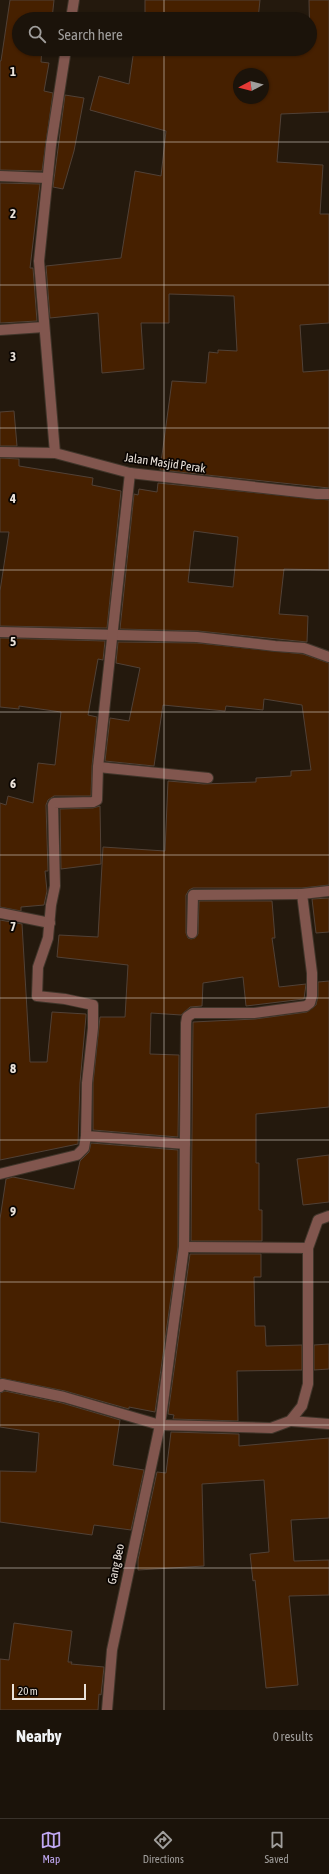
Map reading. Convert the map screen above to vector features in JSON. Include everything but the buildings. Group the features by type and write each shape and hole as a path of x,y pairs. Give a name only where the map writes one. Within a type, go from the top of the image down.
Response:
{"street":[{"path":"72,12 74,0"},
{"path":"55,453 39,261 47,178 65,56"},
{"path":"0,176 47,178"},
{"path":"0,330 44,327"},
{"name":"Jalan Masjid Perak","path":"0,452 55,453 130,473 317,494 329,494"},
{"path":"0,1174 77,1155 84,1148 93,1028 93,1006 65,999 37,996 38,967 48,938 51,905 55,886 52,805 54,803 96,802 98,768 130,473"},
{"path":"0,632 197,637 304,648 329,657"},
{"path":"98,768 208,778"},
{"path":"192,933 193,895 302,894 329,891"},
{"name":"Gang Beo","path":"108,1710 112,1650 160,1425 184,1247 187,1017 193,1013 254,1013 306,1006 310,1003 312,996 312,973 302,894"},
{"path":"0,913 50,923"},
{"path":"86,1136 185,1144"},
{"path":"290,1421 302,1406 308,1384 308,1248 318,1220 329,1216"},
{"path":"184,1247 308,1248"},
{"path":"0,1387 2,1384 38,1391 160,1425 271,1428 290,1421 329,1424"}]}
